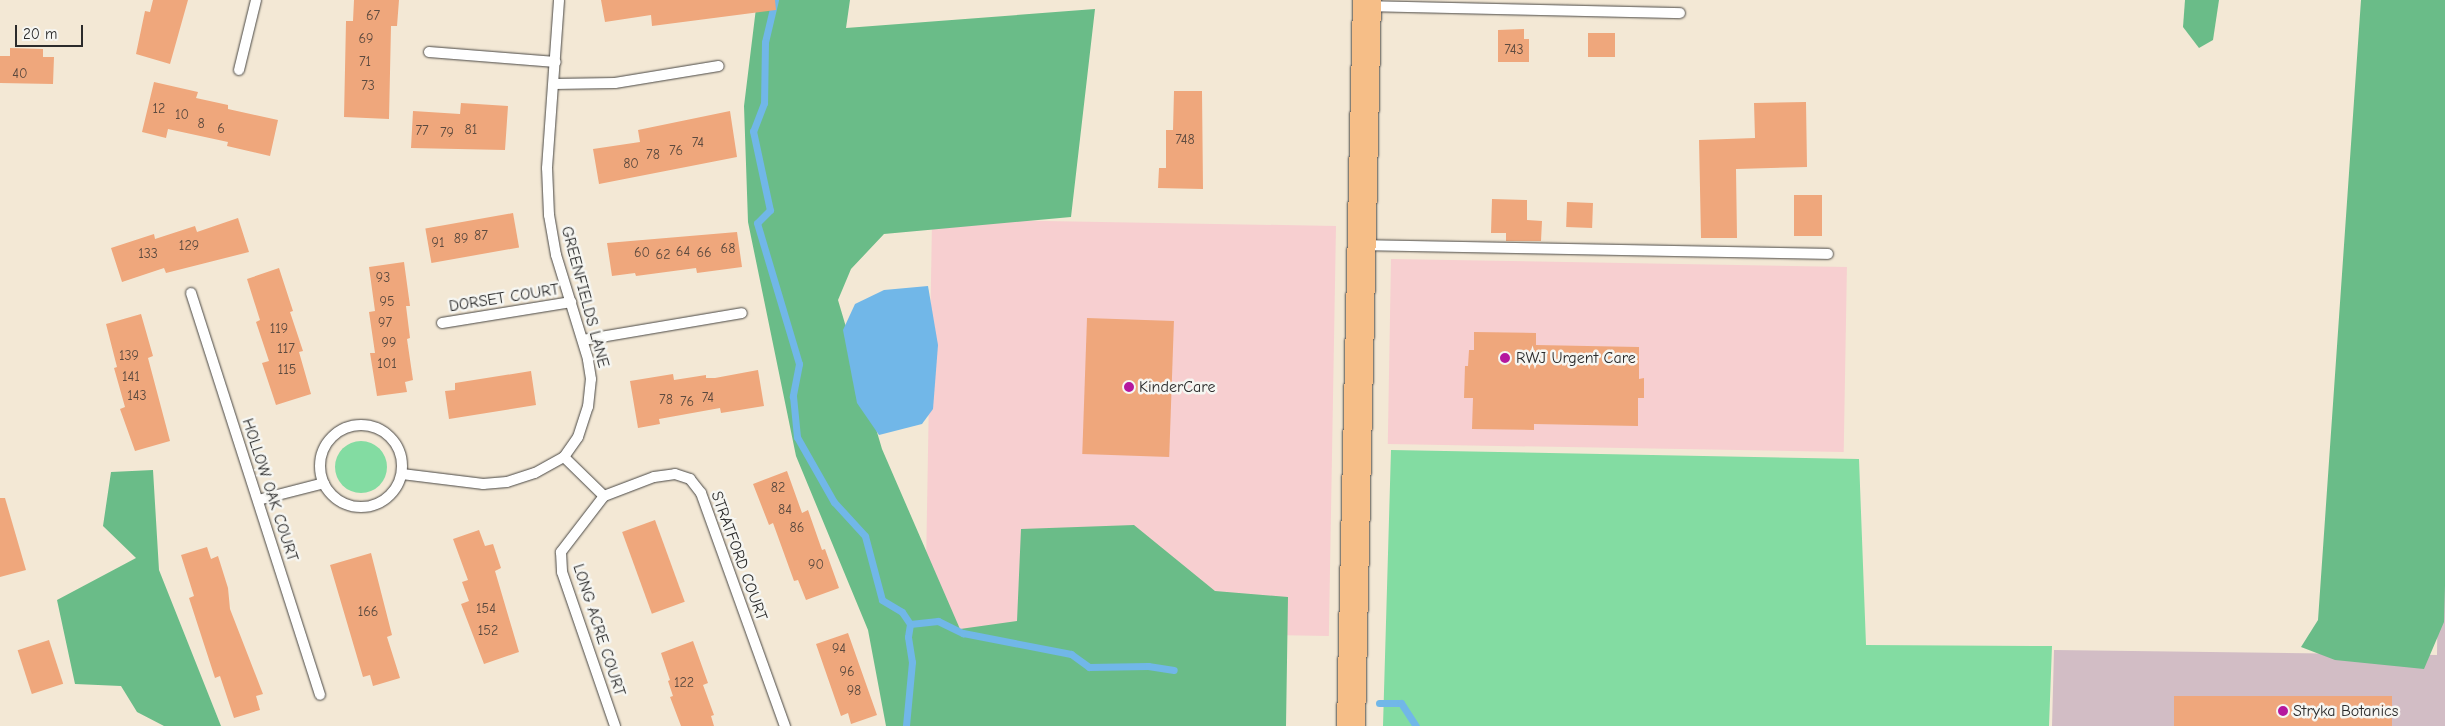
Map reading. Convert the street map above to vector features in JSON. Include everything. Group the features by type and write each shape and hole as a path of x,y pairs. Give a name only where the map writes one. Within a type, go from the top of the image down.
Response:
{"main road":[{"path":"1351,726 1367,3"}],"lane":[{"path":"239,70 256,0"},
{"name":"GREENFIELDS LANE","path":"402,474 483,484 507,482 535,473 564,457 578,437 588,407 591,379 583,340 556,255 549,215 547,168 559,0"},
{"path":"1367,3 1680,14"},
{"path":"429,52 556,62"},
{"path":"554,84 615,84 719,66"},
{"path":"1361,245 1828,254"},
{"name":"HOLLOW OAK COURT","path":"191,294 320,695"},
{"name":"DORSET COURT","path":"442,323 571,302"},
{"path":"583,340 742,313"},
{"path":"363,425 389,436 398,447 402,474 389,496 366,507 341,502 324,483 321,463 327,443 337,433 363,425"},
{"path":"564,457 604,496"},
{"name":"STRATFORD COURT","path":"604,496 654,477 675,474 690,479 696,486 701,493 785,726"},
{"path":"258,500 324,483"},
{"name":"LONG ACRE COURT","path":"604,496 561,552 562,572 615,726"}],"shaded area":[{"path":"932,219 1336,226 1329,636 925,629"},
{"path":"1391,259 1847,267 1844,452 1388,444"},
{"path":"2442,315 2445,315 2445,726 2052,726 2054,650 2437,655"}],"green space":[{"path":"757,0 850,0 846,28 1095,9 1071,217 884,234 851,269 838,300 882,449 960,629 1017,621 1021,529 1134,525 1215,591 1288,597 1286,726 886,726 868,630 796,456 748,222 744,106"},
{"path":"2185,0 2219,0 2213,40 2199,48 2183,27"},
{"path":"2361,0 2445,0 2444,622 2424,669 2335,660 2301,647 2318,620"},
{"path":"361,441 371,443 379,449 385,457 387,467 385,477 379,485 371,491 361,493 351,491 343,485 337,477 335,467 337,457 343,449 351,443"},
{"path":"1391,450 1859,459 1866,645 2052,646 2049,726 1383,726"},
{"path":"153,470 159,570 221,726 164,726 137,712 121,686 75,684 57,600 136,558 103,526 111,472"}],"water":[{"path":"928,286 938,345 933,409 922,424 879,435 857,403 843,330 855,304 884,290"}],"building":[{"path":"153,0 188,0 170,64 136,54 145,11 150,12"},
{"path":"354,0 399,0 397,26 391,26 389,119 344,117 346,21 353,21"},
{"path":"601,0 775,0 776,10 652,26 651,15 605,22"},
{"path":"1524,29 1524,39 1529,39 1529,62 1498,62 1498,30"},
{"path":"1588,33 1615,33 1615,57 1588,57"},
{"path":"10,48 43,49 43,57 54,57 53,84 0,83 0,56 10,56"},
{"path":"154,82 198,92 196,98 228,105 228,109 278,120 270,156 227,146 228,142 168,129 166,138 142,132"},
{"path":"1174,91 1202,91 1203,189 1158,188 1159,168 1166,168 1166,130 1173,130"},
{"path":"1806,102 1807,167 1736,169 1737,238 1701,238 1699,140 1755,138 1754,103"},
{"path":"461,103 508,106 505,150 411,148 413,111 460,114"},
{"path":"730,111 737,157 599,184 593,149 640,142 638,130"},
{"path":"1794,195 1822,195 1822,236 1794,236"},
{"path":"1492,199 1527,200 1527,220 1542,221 1541,241 1506,241 1506,233 1491,233"},
{"path":"1567,202 1593,203 1592,228 1566,227"},
{"path":"513,213 519,247 431,263 425,228"},
{"path":"238,218 249,252 166,273 164,268 122,282 111,248 154,234 155,239 195,226 197,232"},
{"path":"737,232 742,267 697,273 696,268 636,276 635,273 612,276 607,243"},
{"path":"404,262 410,306 406,306 410,338 407,339 413,380 405,382 407,392 377,396 370,353 375,353 369,312 375,311 369,267"},
{"path":"279,268 293,311 290,312 303,351 299,352 311,394 276,405 262,363 269,361 256,322 260,320 247,279"},
{"path":"141,314 153,356 148,358 170,441 135,451 120,409 125,407 114,368 117,367 106,324"},
{"name":"KinderCare","path":"1087,318 1174,321 1169,457 1082,454"},
{"path":"1474,332 1536,333 1536,345 1639,347 1639,379 1644,378 1644,398 1638,398 1638,426 1534,424 1534,430 1472,429 1473,398 1464,398 1465,366 1468,366 1469,350 1474,350"},
{"path":"758,370 764,406 721,413 720,408 659,419 660,424 638,428 630,381 673,374 674,380 706,375 706,378 715,378"},
{"path":"531,371 536,405 449,419 445,391 455,390 455,383"},
{"path":"787,471 802,513 808,510 822,550 825,549 839,588 806,600 798,580 794,581 773,523 769,525 753,484"},
{"path":"0,498 5,498 26,570 0,577"},
{"path":"655,520 685,602 652,614 622,532"},
{"path":"479,530 485,546 493,544 501,568 495,571 519,652 484,664 461,604 469,601 462,582 468,580 453,539"},
{"path":"207,547 211,559 218,556 228,588 230,609 263,694 256,696 260,710 234,718 220,676 215,678 189,598 194,596 181,555"},
{"path":"371,553 392,635 387,637 400,678 373,686 370,675 363,677 330,565"},
{"path":"848,633 877,715 851,724 848,713 841,716 816,644"},
{"path":"49,640 63,684 32,694 18,650"},
{"path":"693,641 708,683 703,685 714,715 711,716 714,726 681,726 670,697 673,696 668,681 670,680 661,653"},
{"name":"Stryka Botanics","path":"2174,696 2392,696 2392,726 2174,726"}],"waterway":[{"path":"775,0 765,42 764,103 753,131 770,210 757,223 799,364 793,396 797,437 834,502 865,536 882,600 902,612 910,624 908,637 912,662 906,726"},
{"path":"910,624 938,621 963,633 1071,654 1089,667 1148,666 1174,670"},
{"path":"1379,703 1401,703 1416,726"}],"place":[{"name":"RWJ Urgent Care","path":"1505,358"},
{"name":"KinderCare","path":"1129,387"},
{"name":"Stryka Botanics","path":"2283,711"}]}
